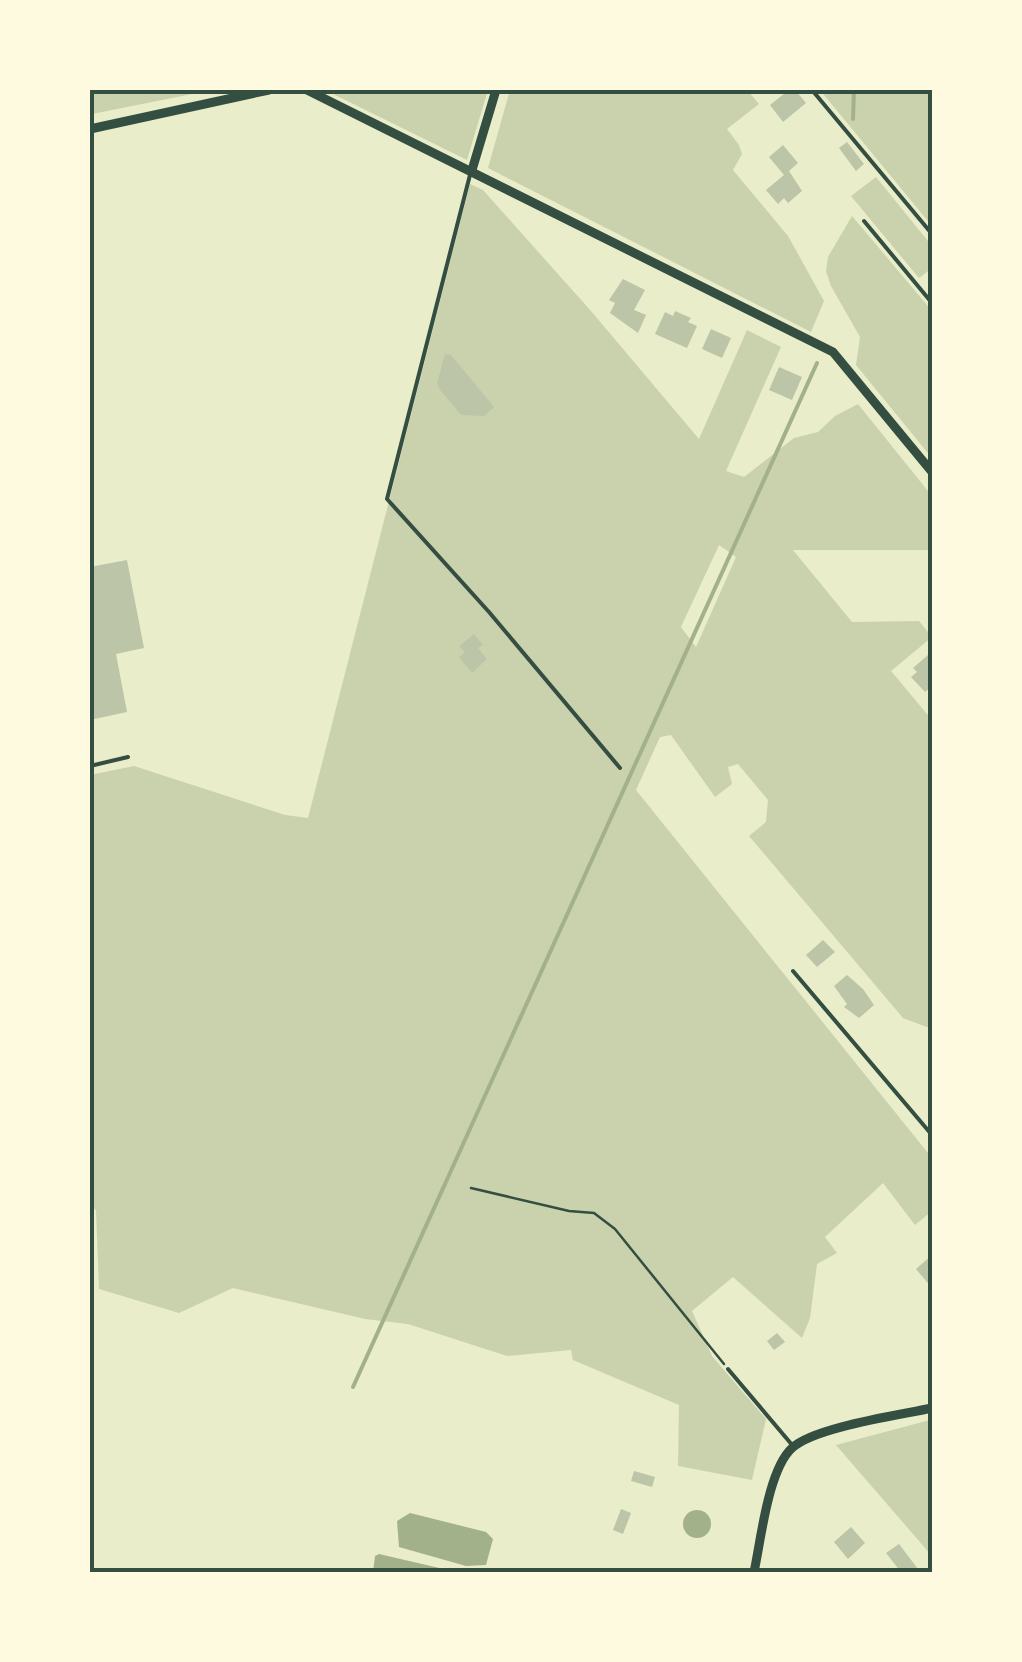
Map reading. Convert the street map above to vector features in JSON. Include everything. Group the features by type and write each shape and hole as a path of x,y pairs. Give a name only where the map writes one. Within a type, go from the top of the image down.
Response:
{"street":[{"path":"90,128 270,90"},
{"path":"306,90 833,352 932,472"},
{"path":"472,170 496,90"},
{"path":"754,1572 776,1477 794,1446 834,1430 932,1408"}],"lane":[{"path":"812,90 932,234"},
{"path":"472,170 386,499 489,612 620,768"},
{"path":"864,221 932,303"},
{"path":"90,766 128,757"},
{"path":"793,971 932,1136"},
{"path":"728,1368 794,1446"}],"path":[{"path":"471,1188 594,1213 615,1228 728,1368"}],"shaded area":[{"path":"90,90 212,90 92,114"},
{"path":"325,90 488,90 467,160"},
{"path":"510,90 747,90 759,104 727,129 742,154 733,170 788,236 824,301 811,332 488,168"},
{"path":"820,90 932,90 932,226"},
{"path":"876,177 932,246 932,268 919,278 851,196"},
{"path":"470,184 483,190 699,439 747,330 781,347 726,471 744,477 794,438 818,432 835,416 858,404 932,496 932,550 793,550 852,622 919,621 932,637 891,671 932,720 932,1029 903,1018 749,836 766,822 768,800 738,764 728,767 732,784 715,797 671,735 660,737 636,790 932,1158 932,1211 915,1225 883,1183 825,1237 837,1253 817,1264 810,1318 802,1338 733,1277 692,1311 712,1356 766,1419 752,1480 678,1466 679,1405 573,1360 571,1350 507,1356 408,1324 365,1319 233,1288 179,1313 99,1289 96,1210 90,1205 90,775 134,766 285,815 308,818","holes":["719,545 736,557 696,647 681,627"]},
{"path":"852,216 932,311 932,458 856,365 860,337 826,271 828,257"},
{"path":"930,1420 932,1423 932,1556 836,1445"},
{"path":"697,1510 707,1514 711,1524 707,1534 697,1538 687,1534 683,1524 687,1514"},
{"path":"410,1513 486,1532 493,1539 486,1565 466,1566 399,1547 397,1521"},
{"path":"375,1556 451,1572 373,1572"}],"building":[{"path":"789,90 795,90 806,103 783,122 770,105"},
{"path":"847,142 864,164 856,171 839,148"},
{"path":"783,145 798,163 789,171 802,191 788,203 784,198 778,204 766,190 784,175 769,157"},
{"path":"623,279 645,290 634,310 646,315 638,333 610,313 615,303 609,300"},
{"path":"675,311 691,318 688,322 697,326 687,348 655,334 665,312 673,316"},
{"path":"711,329 731,338 722,358 702,349"},
{"path":"445,354 451,355 494,407 484,416 461,415 440,390 437,383"},
{"path":"779,367 802,377 792,400 769,390"},
{"path":"127,560 144,648 116,654 127,712 90,720 90,567"},
{"path":"474,634 487,659 472,673 459,657 465,652 459,646"},
{"path":"928,655 932,658 932,686 925,692 911,677 917,672 913,668"},
{"path":"823,940 835,952 817,967 806,955"},
{"path":"847,975 874,1005 859,1018 844,1007 847,1004 834,986"},
{"path":"932,1255 932,1288 916,1269"},
{"path":"777,1333 785,1342 774,1350 767,1341"},
{"path":"634,1471 655,1477 652,1487 631,1481"},
{"path":"621,1509 631,1513 623,1534 613,1530"},
{"path":"851,1527 865,1543 848,1559 834,1542"},
{"path":"899,1544 918,1569 914,1572 901,1572 886,1553"}],"waterway":[{"path":"853,119 854,90"},
{"path":"353,1387 817,363"}]}
